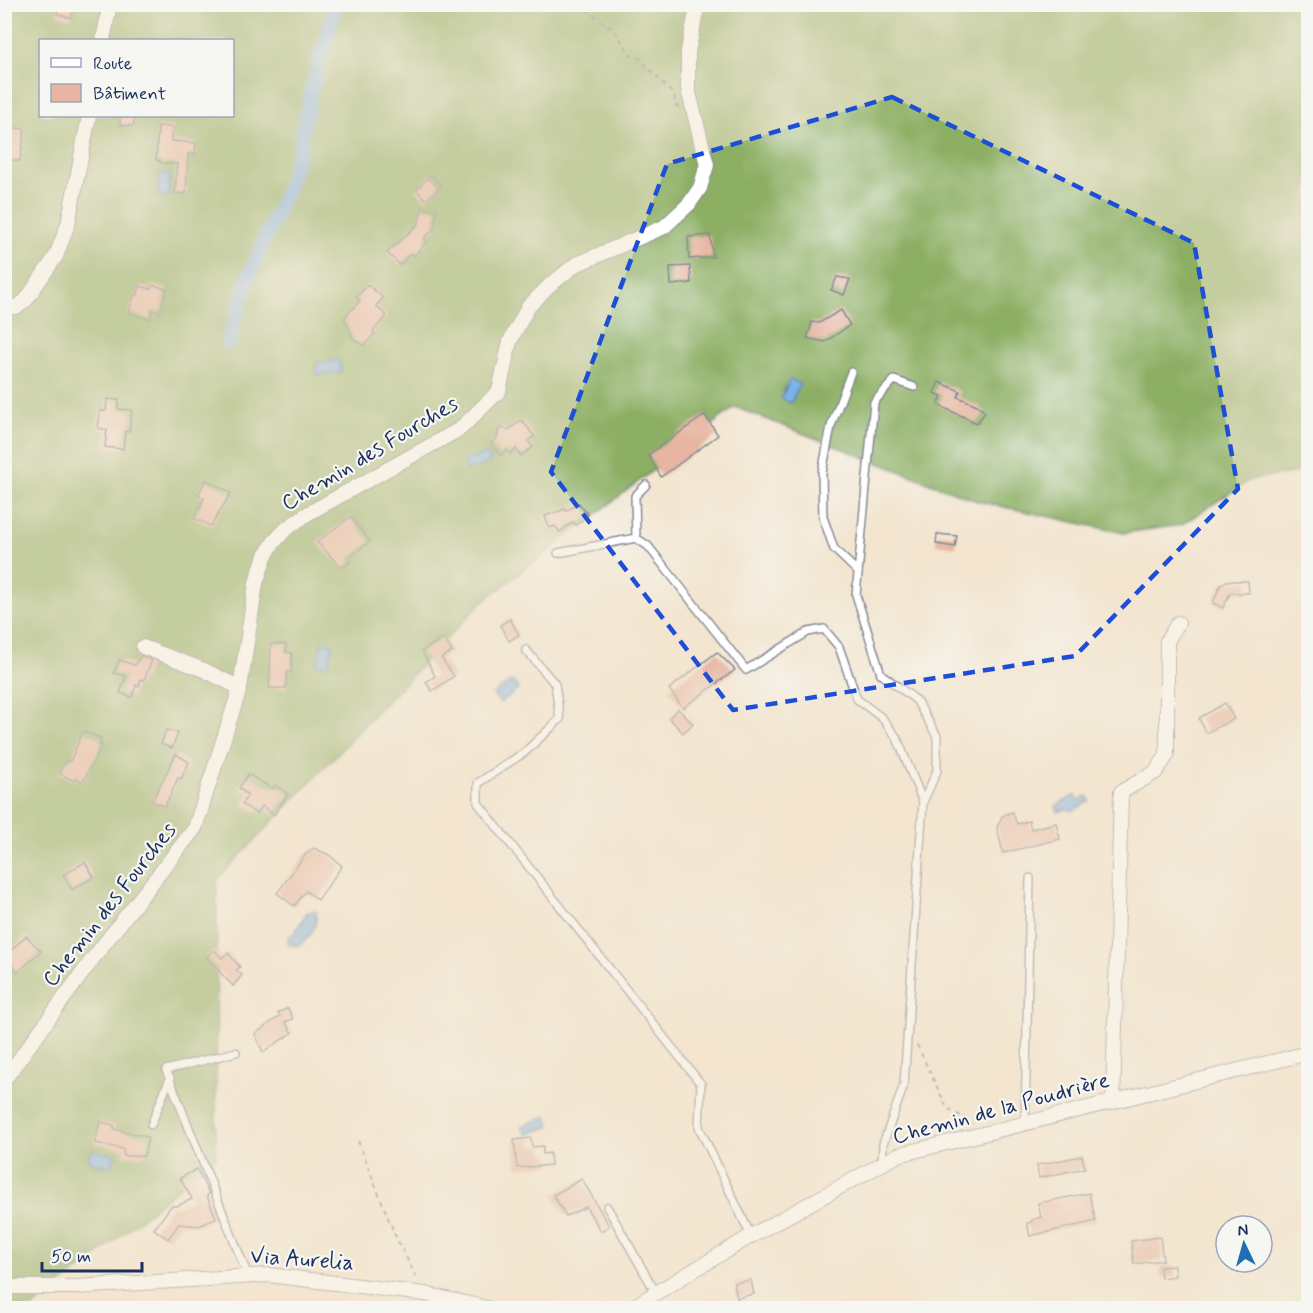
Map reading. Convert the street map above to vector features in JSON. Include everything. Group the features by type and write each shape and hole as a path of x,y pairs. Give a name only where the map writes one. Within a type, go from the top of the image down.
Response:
{"street":[{"path":"103,39 110,4"},
{"name":"Chemin des Fourches","path":"4,1080 97,953 195,828 240,688 256,583 274,542 286,529 307,514 460,429 499,391 510,341 528,307 575,265 664,227 689,204 700,188 706,165 688,89 688,51 698,4"},
{"path":"4,306 17,307 26,300 56,256 68,224 89,117"},
{"path":"1113,1102 1121,792 1156,772 1167,755 1167,641 1178,623"},
{"path":"143,647 204,670 240,688"},
{"name":"Chemin de la Poudrière","path":"631,1308 751,1236 898,1155 1308,1053"},
{"name":"Via Aurelia","path":"4,1287 76,1287 269,1275 425,1294 487,1308"}],"lane":[{"path":"851,372 831,426 822,473 823,517 834,549 858,572"},
{"path":"882,1165 883,1144 904,1084 923,802 937,771 937,736 916,700 881,674 856,595 874,402 894,380 914,387"},
{"path":"636,538 635,496 646,485"},
{"path":"558,553 636,538 648,546 746,670 808,632 824,628 839,647 857,699 882,718 897,738 923,802"},
{"path":"526,650 555,684 560,718 525,752 478,783 478,803 701,1084 699,1127 751,1236"},
{"path":"1025,1124 1030,878"},
{"path":"236,1052 166,1070 248,1276"},
{"path":"151,1125 170,1078"},
{"path":"607,1207 657,1294"}],"path":[{"path":"579,4 616,32 630,55 639,58 674,95 676,106 693,111"},
{"path":"908,1026 947,1108 988,1133"},
{"path":"358,1142 395,1236 425,1294"}],"highlighted area":[{"path":"892,97 1194,243 1238,489 1075,656 733,710 551,472 667,164"}],"green space":[{"path":"5,5 1308,5 1308,470 1250,480 1181,525 1124,533 977,501 735,407 481,603 217,880 216,1157 33,1308 5,1308"}],"water":[{"path":"159,173 170,174 169,196 158,196"},
{"path":"339,360 341,372 317,375 316,363"},
{"path":"790,379 800,384 791,403 781,398"},
{"path":"486,454 491,458 489,463 467,471 464,461"},
{"path":"322,642 333,644 328,666 317,664"},
{"path":"512,681 519,689 500,703 493,694"},
{"path":"1075,795 1078,800 1087,796 1090,801 1073,811 1066,809 1058,812 1056,806"},
{"path":"316,911 316,922 306,939 298,946 289,945 288,938 296,931 307,912"},
{"path":"547,1116 550,1126 527,1135 522,1126"},
{"path":"94,1150 115,1155 111,1167 90,1162 88,1155"}],"building":[{"path":"59,4 75,4 71,18 57,14"},
{"path":"120,117 134,117 134,126 120,125"},
{"path":"158,126 172,127 171,141 196,143 195,155 188,154 186,194 175,193 177,164 160,163 160,160 156,160"},
{"path":"4,127 25,129 20,161 4,159"},
{"path":"431,175 441,185 426,200 416,190"},
{"path":"422,208 437,210 434,229 424,238 428,241 414,256 411,253 400,265 387,253 419,223"},
{"path":"710,235 713,257 689,259 688,237"},
{"path":"690,266 691,283 671,285 670,267"},
{"path":"837,277 850,279 844,295 831,290"},
{"path":"152,285 167,289 160,313 152,310 150,319 129,313 134,295 137,296 140,286 151,289"},
{"path":"368,285 383,298 376,306 387,316 364,345 354,340 344,318 360,301 356,297"},
{"path":"841,310 850,325 825,342 807,338 812,322 819,323"},
{"path":"939,382 960,391 958,397 977,405 985,412 977,423 938,405 942,396 934,393"},
{"path":"107,399 119,400 118,409 132,410 129,432 125,431 123,449 105,447 107,430 98,428 100,411 106,411"},
{"path":"705,415 718,435 661,477 648,455"},
{"path":"522,420 534,436 528,441 533,447 521,456 516,449 510,454 507,450 500,455 491,443 497,438 498,430 503,428 508,430"},
{"path":"206,480 231,493 211,526 194,518 204,498 198,495"},
{"path":"579,503 588,515 576,525 573,522 560,532 555,526 549,528 545,516 565,509 566,511"},
{"path":"350,517 370,541 349,558 351,561 342,568 317,542"},
{"path":"937,534 957,536 955,547 936,544"},
{"path":"1226,581 1248,581 1249,593 1230,593 1223,608 1213,603 1220,586"},
{"path":"510,619 519,635 509,641 500,625"},
{"path":"444,638 452,652 441,658 454,676 432,691 426,682 435,676 422,651"},
{"path":"271,644 286,644 286,652 292,653 291,673 287,672 286,688 269,688"},
{"path":"717,652 735,670 683,708 669,689"},
{"path":"141,656 152,660 144,680 141,679 139,686 136,685 132,697 120,693 126,676 114,673 119,660 135,665"},
{"path":"1225,703 1234,719 1206,733 1199,718"},
{"path":"678,709 693,724 683,733 669,718"},
{"path":"166,730 178,733 172,748 161,744"},
{"path":"83,731 102,739 99,745 102,745 83,781 76,778 74,781 59,773 66,760 70,762"},
{"path":"176,754 189,762 181,779 178,778 165,806 152,801"},
{"path":"248,774 273,789 275,785 288,794 274,815 262,806 257,814 242,804 248,795 239,788"},
{"path":"1012,812 1017,824 1029,821 1031,829 1056,823 1060,839 1003,853 997,827 1002,816"},
{"path":"314,848 329,855 342,866 318,900 306,891 294,906 277,893 305,855"},
{"path":"85,862 94,877 72,890 63,875"},
{"path":"26,936 41,951 18,972 4,957"},
{"path":"214,950 222,958 228,953 240,967 236,970 242,975 233,986 206,957"},
{"path":"288,1008 293,1019 285,1022 292,1033 263,1052 255,1034 280,1016 278,1013"},
{"path":"100,1122 114,1125 114,1129 148,1137 144,1156 124,1156 123,1149 95,1143"},
{"path":"531,1138 532,1147 543,1146 543,1154 550,1153 551,1165 517,1168 514,1140"},
{"path":"1082,1156 1085,1168 1039,1178 1037,1165"},
{"path":"197,1169 209,1194 207,1196 216,1218 199,1226 179,1224 168,1239 154,1229 171,1206 177,1206 192,1199 180,1178"},
{"path":"582,1179 609,1226 601,1231 586,1207 566,1216 553,1195"},
{"path":"1089,1193 1096,1221 1030,1236 1027,1223 1041,1217 1038,1203"},
{"path":"1160,1237 1163,1260 1134,1264 1131,1241"},
{"path":"1174,1266 1175,1276 1161,1278 1160,1267"},
{"path":"751,1280 754,1294 737,1298 734,1283"}],"waterway":[{"path":"228,342 248,278 289,184 298,156 310,95 336,4"}]}
